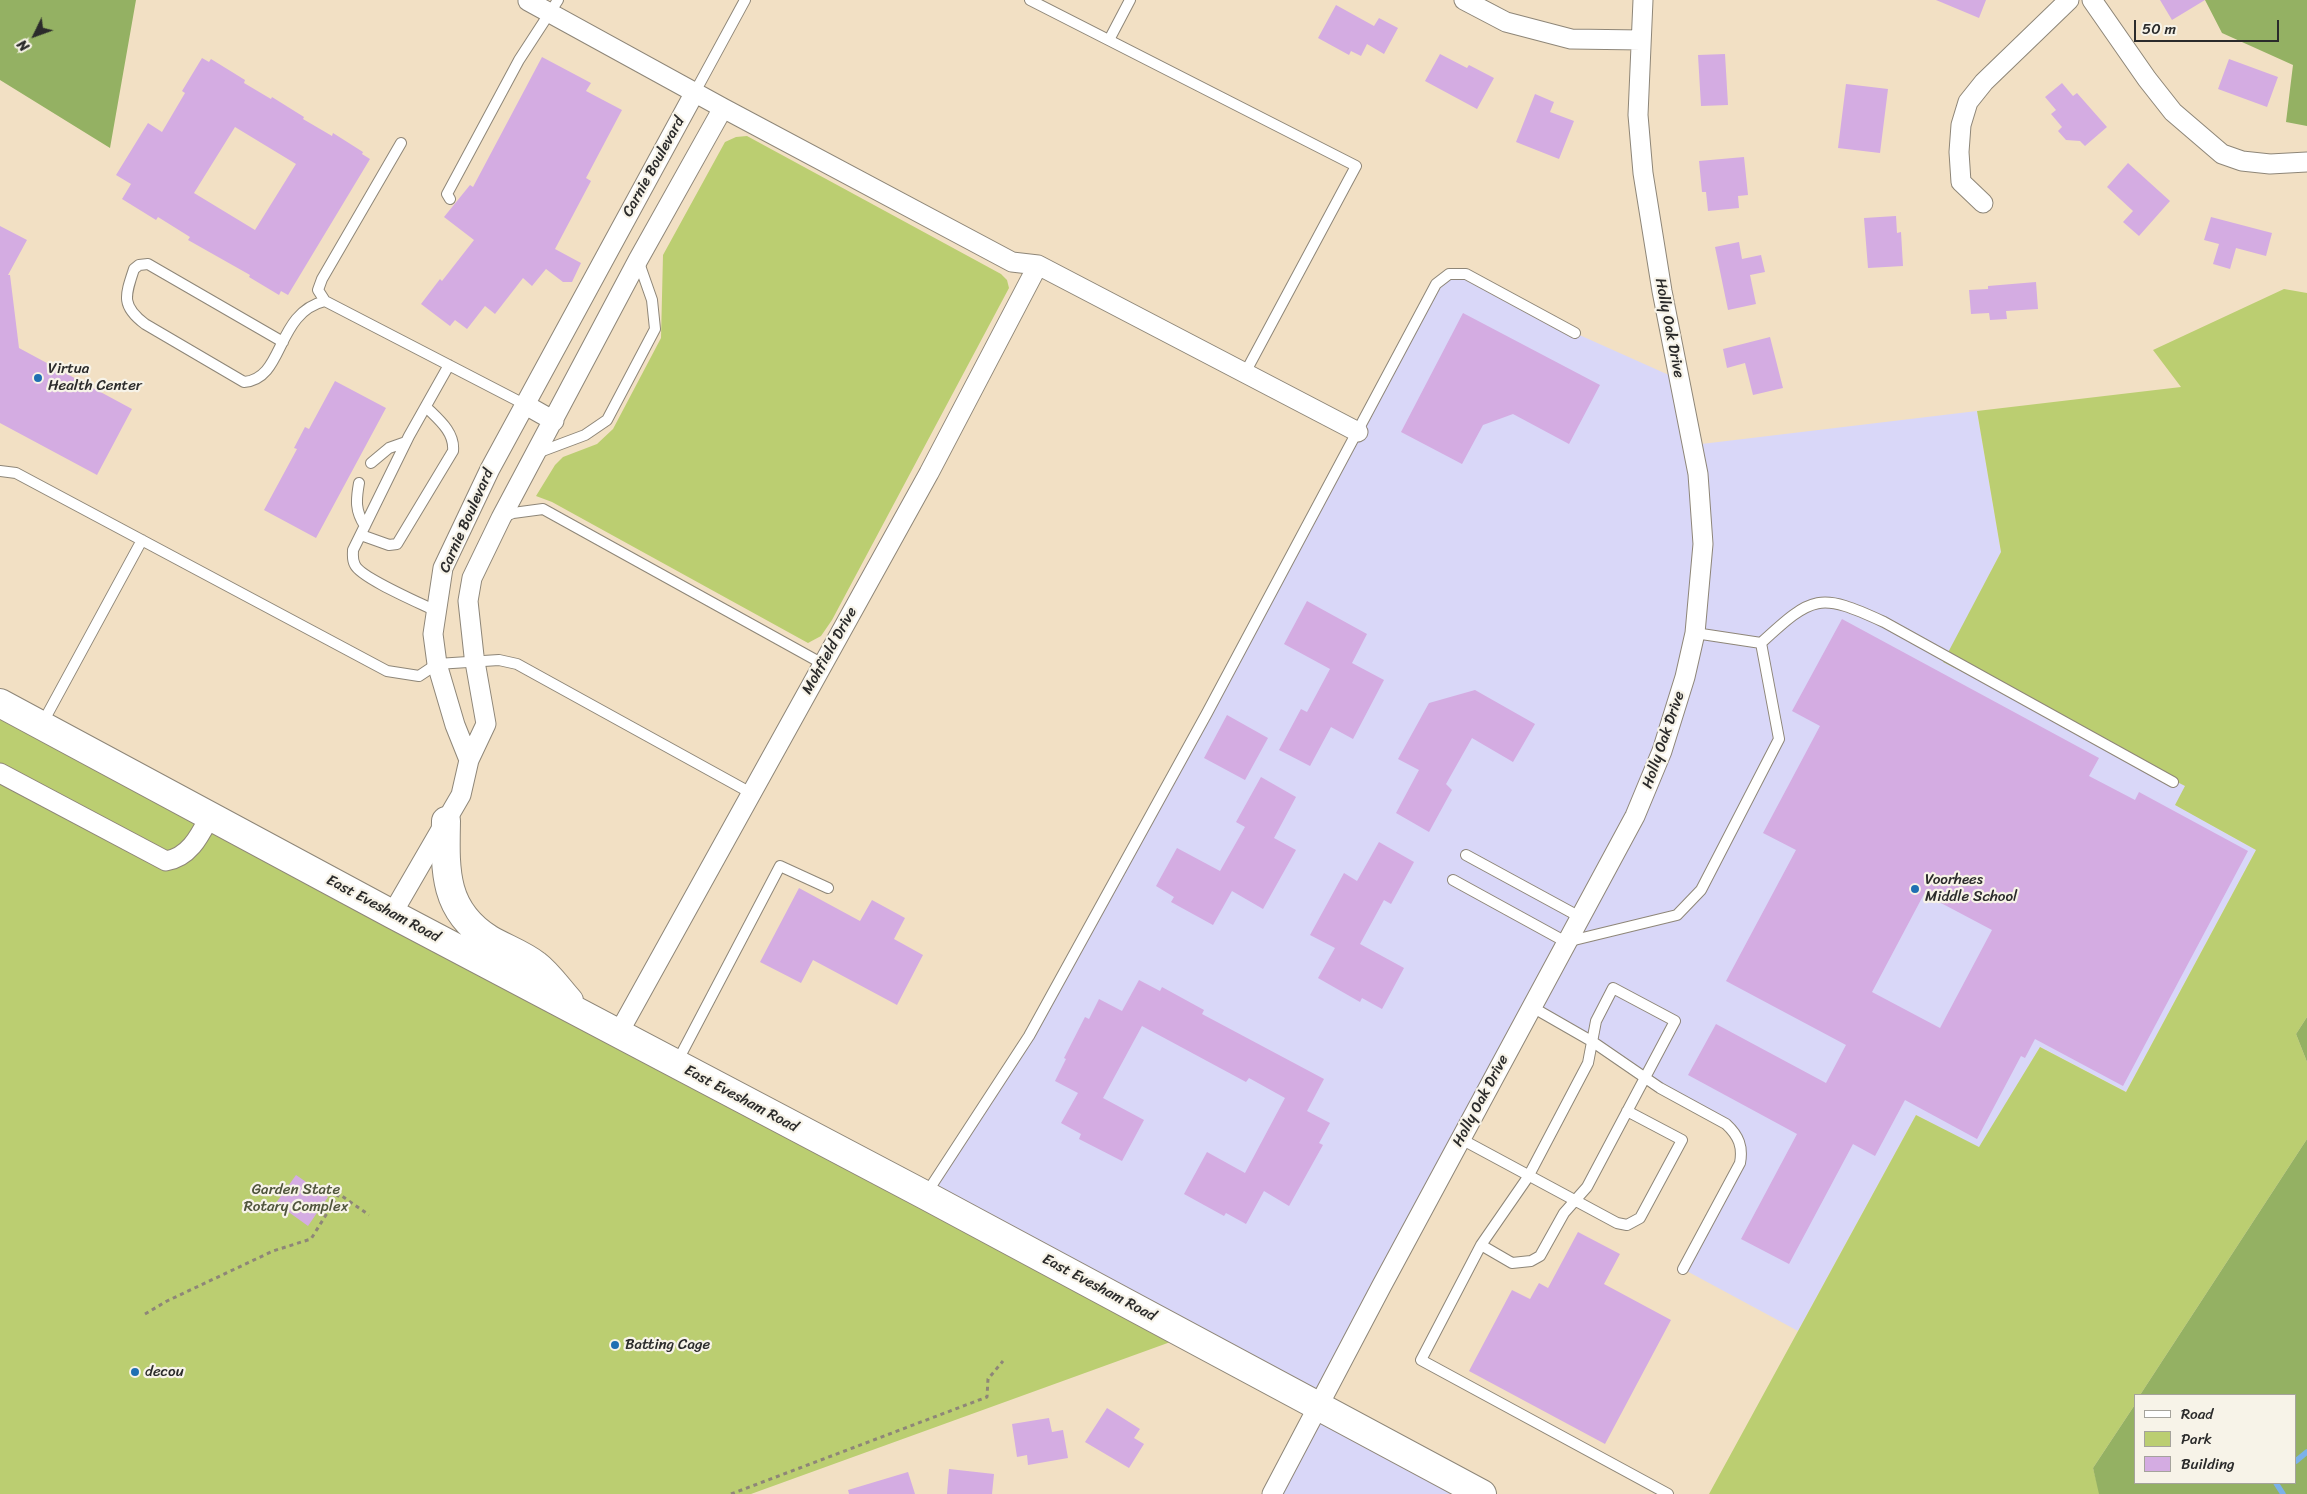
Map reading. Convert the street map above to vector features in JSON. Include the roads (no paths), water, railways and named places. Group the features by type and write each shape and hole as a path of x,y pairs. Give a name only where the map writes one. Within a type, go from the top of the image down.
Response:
{"main road":[{"name":"East Evesham Road","path":"0,703 392,914 925,1195 1482,1494"},
{"path":"446,821 445,864 450,893 458,909 471,926 537,965 582,1015"}],"street":[{"path":"1464,0 1506,22 1571,39 1641,40"},
{"name":"Holly Oak Drive","path":"1272,1494 1635,816 1651,780 1675,713 1694,633 1703,544 1698,474 1662,291 1643,173 1638,115 1643,0"},
{"path":"1983,203 1961,182 1959,152 1961,124 1968,102 1984,82 2069,0"},
{"path":"2092,0 2147,79 2173,112 2222,154 2242,161 2270,164 2307,162"},
{"path":"528,1 554,6 694,92 1012,262 1038,265 1358,432"},
{"name":"Carnie Boulevard","path":"469,760 455,725 437,664 433,634 443,568 490,469 524,404 694,92"},
{"name":"Carnie Boulevard","path":"392,914 461,795 469,760 486,724 475,662 468,601 472,578 501,518 640,258 723,108"},
{"path":"614,241 640,258"},
{"name":"Mohfield Drive","path":"618,1034 929,473 1038,265"},
{"path":"524,404 554,421"},
{"path":"0,773 166,861 177,859 197,841 210,816"}],"lane":[{"path":"694,92 745,0"},
{"path":"1030,0 1356,166 1245,373"},
{"path":"1109,40 1130,0"},
{"path":"450,200 447,194 460,166 519,60 554,6"},
{"path":"401,143 322,278 318,290 325,301 524,404"},
{"path":"537,453 585,436 607,420 655,329 652,300 640,258"},
{"path":"283,342 148,264 139,265 134,269 127,303 130,313 145,324 244,382 254,381 266,372 283,342 293,322 304,310 313,304 325,301"},
{"path":"925,1195 1029,1036 1207,713 1436,284 1447,275 1458,273 1468,275 1575,333"},
{"path":"436,611 369,578 355,567 353,550 406,442 449,365"},
{"path":"359,483 356,500 357,515 363,530 389,545 397,544 453,451 454,444 446,427 426,407"},
{"path":"371,463 390,448 406,442"},
{"path":"0,471 16,473 387,671 419,676 437,664 499,660 517,664 751,793"},
{"path":"501,518 513,513 543,509 823,664"},
{"path":"42,725 142,540"},
{"path":"1762,643 1787,619 1803,609 1818,603 1837,603 1884,622 2173,782"},
{"path":"1694,633 1762,643"},
{"path":"1453,880 1566,942 1677,915 1701,890 1779,739 1762,643"},
{"path":"1466,855 1580,917"},
{"path":"676,1065 780,866 828,888"},
{"path":"1481,1245 1512,1263 1531,1261 1546,1248 1564,1213 1587,1188 1675,1021 1612,988 1596,1021 1588,1063 1528,1177 1481,1245 1421,1360 1668,1494"},
{"path":"1532,1007 1593,1042 1660,1088 1726,1124 1734,1132 1742,1152 1740,1163 1683,1268"},
{"path":"1461,1139 1528,1177 1622,1225 1631,1225 1640,1218 1682,1140 1627,1111"}],"waterway":[{"path":"2297,1460 2307,1452"},
{"path":"2277,1484 2283,1494"}],"place":[{"name":"Virtua Health Center","path":"38,378"},
{"name":"Voorhees Middle School","path":"1915,889"},
{"name":"Batting Cage","path":"615,1345"},
{"name":"decou","path":"135,1372"}],"park label":[{"name":"Garden State Rotary Complex","path":"296,1198"}]}
